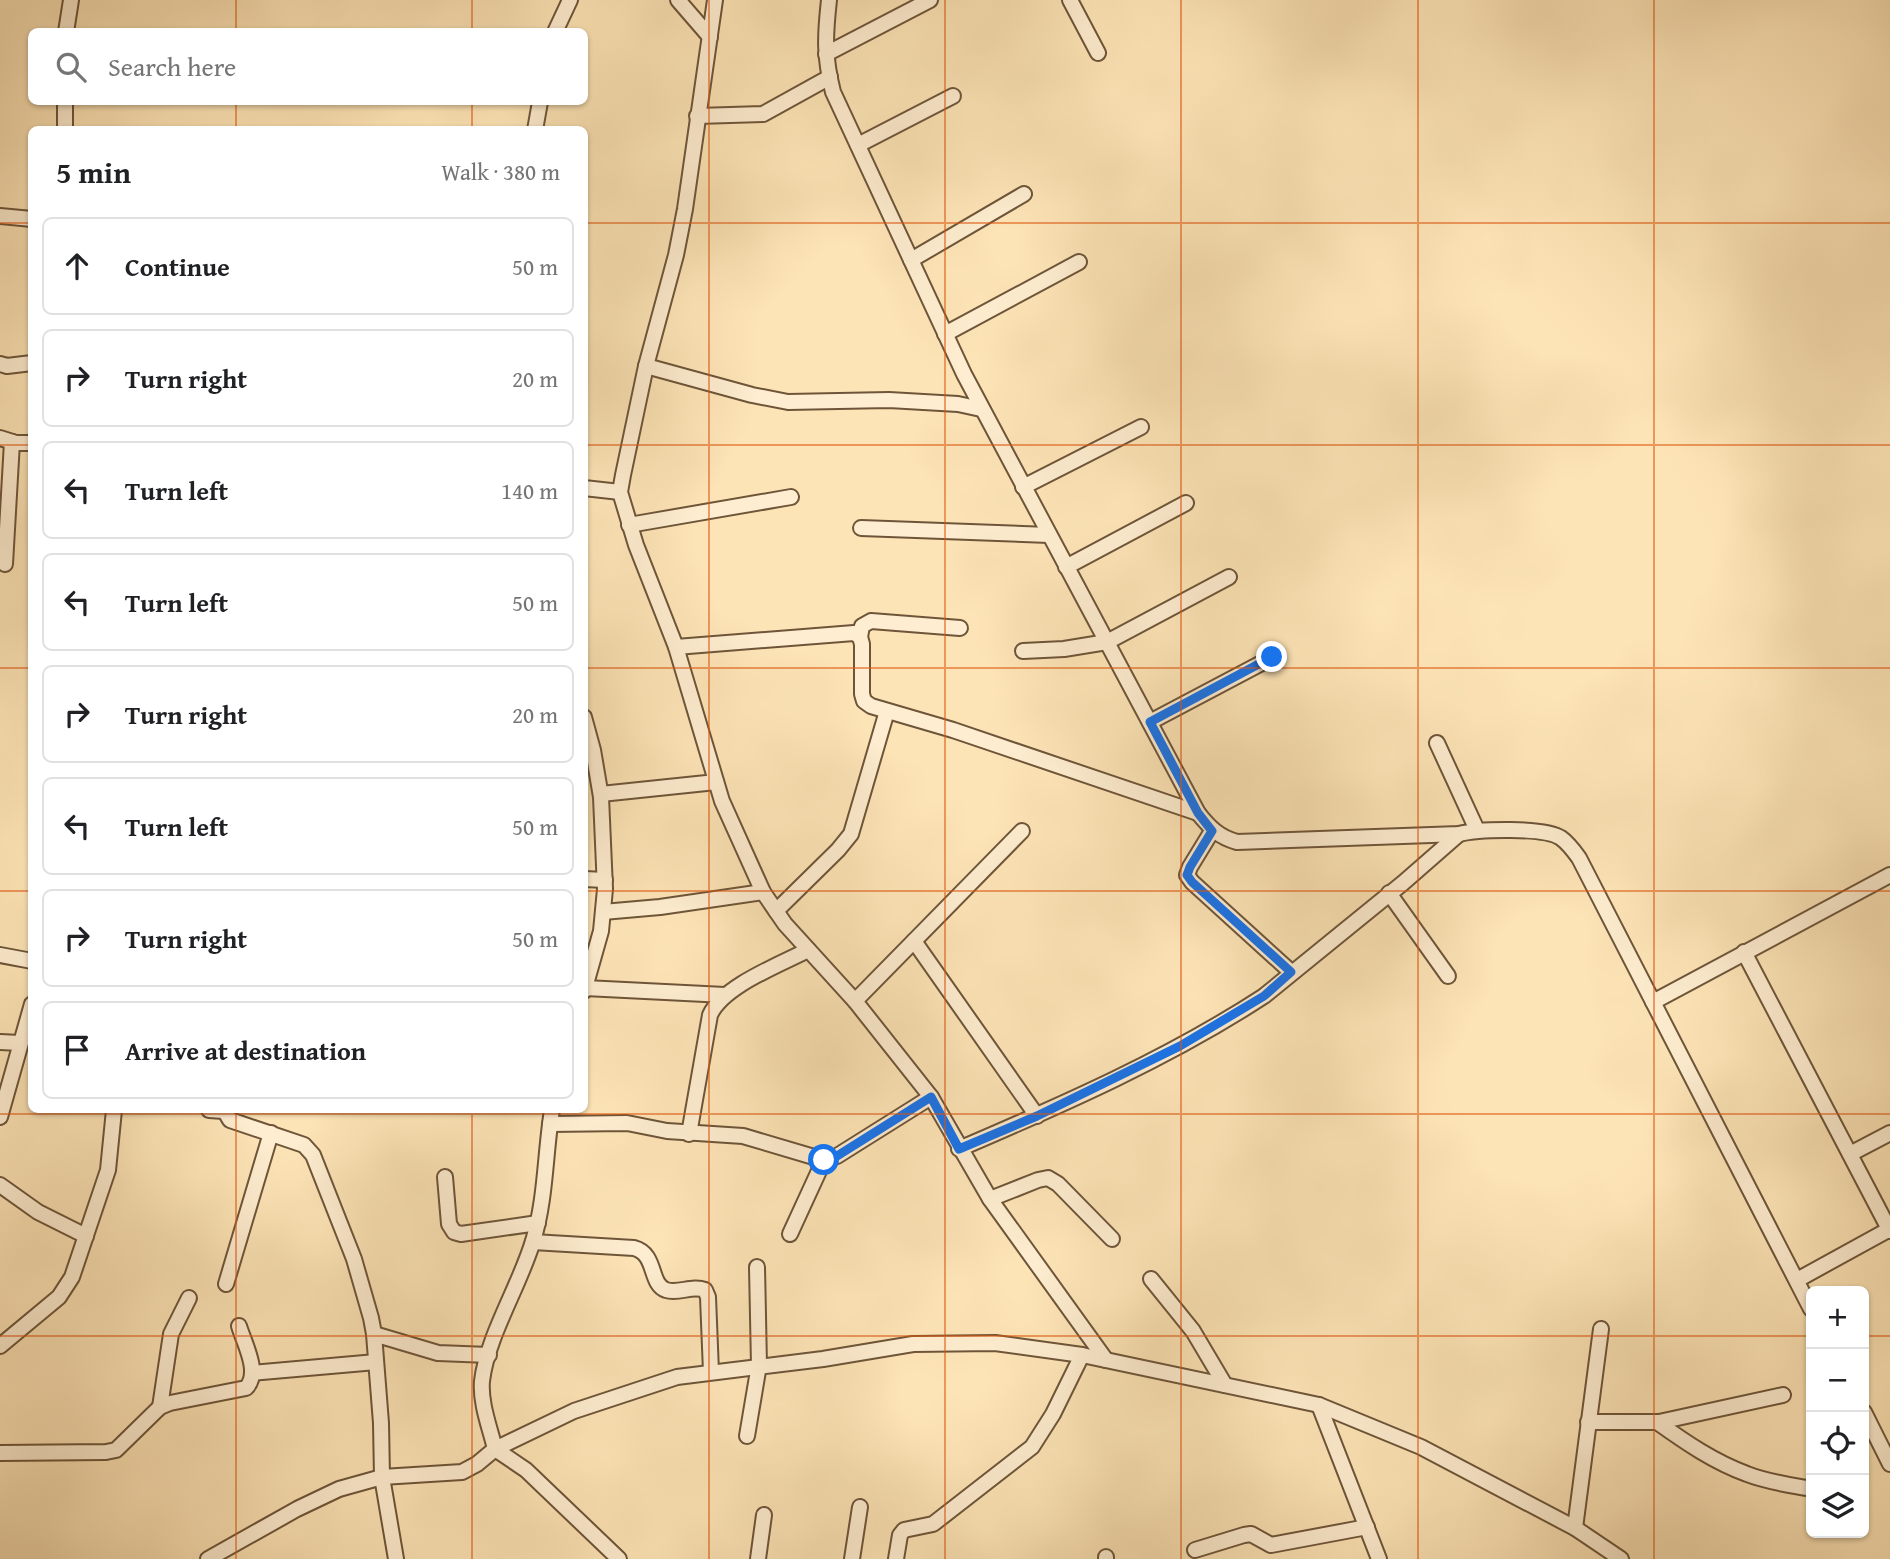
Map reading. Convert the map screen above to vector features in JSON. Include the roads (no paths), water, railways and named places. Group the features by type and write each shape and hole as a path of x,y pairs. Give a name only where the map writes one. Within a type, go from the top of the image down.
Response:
{"street":[{"path":"67,28 71,0"},
{"path":"557,28 570,0"},
{"path":"678,0 710,37"},
{"path":"715,0 685,209 676,255 646,366 620,492 629,525 676,647 722,801 764,892 776,911 855,1001 931,1097 990,1199 1106,1360"},
{"path":"829,0 826,54 830,77 858,145 981,409 1198,813 1212,831 1237,842 1459,834 1477,830 1547,832 1560,837 1579,858 1806,1299"},
{"path":"826,54 930,0"},
{"path":"1070,0 1098,53"},
{"path":"697,116 763,114 830,77"},
{"path":"858,145 954,96"},
{"path":"65,105 65,126"},
{"path":"535,126 539,105"},
{"path":"911,260 1024,194"},
{"path":"0,216 28,219"},
{"path":"945,334 1079,262"},
{"path":"0,364 28,363"},
{"path":"646,366 788,402 888,400 958,404 981,409"},
{"path":"1023,487 1141,427"},
{"path":"5,564 6,440 28,443"},
{"path":"588,488 620,492"},
{"path":"629,525 791,497"},
{"path":"1066,567 1186,503"},
{"path":"861,528 1049,534"},
{"path":"1023,651 1064,649 1107,642 1229,577"},
{"path":"960,628 871,621 862,626 860,637 864,701 871,706 953,730 1198,813"},
{"path":"676,647 854,634 860,637"},
{"path":"1150,722 1272,657"},
{"path":"776,911 851,834 887,710"},
{"path":"588,732 601,794 605,880 601,931 588,978"},
{"path":"1437,743 1477,830"},
{"path":"601,794 716,782"},
{"path":"855,1001 1022,831"},
{"path":"1212,831 1187,875 1291,972"},
{"path":"959,1149 1037,1116 1180,1046 1264,996 1459,834"},
{"path":"1653,1002 1890,875"},
{"path":"588,879 605,880"},
{"path":"603,912 764,892"},
{"path":"1389,893 1448,976"},
{"path":"914,942 1037,1116"},
{"path":"689,1134 710,1015 715,1005 725,995 808,950"},
{"path":"1744,952 1890,1230 1797,1280"},
{"path":"0,956 28,960"},
{"path":"588,989 725,995"},
{"path":"0,1117 2,1099 28,1017"},
{"path":"0,1042 20,1043"},
{"path":"619,1559 526,1469 495,1449 482,1398 482,1381 489,1355 538,1223 551,1117 627,1123 689,1134 743,1136 824,1160 837,1156 931,1097"},
{"path":"0,1346 59,1297 67,1287 108,1170 114,1113"},
{"path":"226,1113 230,1121 304,1146 313,1155 354,1259 374,1334 382,1477 396,1559"},
{"path":"226,1284 271,1133"},
{"path":"1850,1154 1890,1133"},
{"path":"790,1234 824,1160"},
{"path":"446,1177 449,1224 454,1232 461,1234 538,1223"},
{"path":"990,1199 1048,1178 1058,1184 1112,1240"},
{"path":"0,1185 38,1212 86,1236"},
{"path":"533,1242 642,1250 659,1285 665,1290 697,1287 705,1290 708,1297 711,1372"},
{"path":"747,1436 759,1365 757,1267"},
{"path":"1151,1279 1194,1331 1225,1385"},
{"path":"160,1407 171,1334 189,1298"},
{"path":"0,1453 116,1450 160,1407 246,1388 250,1384 252,1373 239,1326"},
{"path":"1575,1528 1601,1329"},
{"path":"374,1334 438,1353 489,1355"},
{"path":"208,1559 339,1489 382,1477 462,1472 495,1449 593,1403 656,1382 759,1365 823,1359 913,1344 947,1342 995,1343 1082,1355 1319,1405 1421,1447 1575,1528 1621,1559"},
{"path":"895,1559 900,1535 904,1531 933,1524 1032,1447 1053,1415 1082,1355"},
{"path":"252,1373 376,1362"},
{"path":"1588,1422 1657,1422 1783,1395"},
{"path":"1319,1405 1379,1559"},
{"path":"1657,1422 1691,1446 1750,1476 1806,1488"},
{"path":"1869,1422 1890,1464"},
{"path":"852,1559 860,1507"},
{"path":"758,1559 764,1515"},
{"path":"1195,1550 1251,1534 1271,1545 1367,1527"}]}
